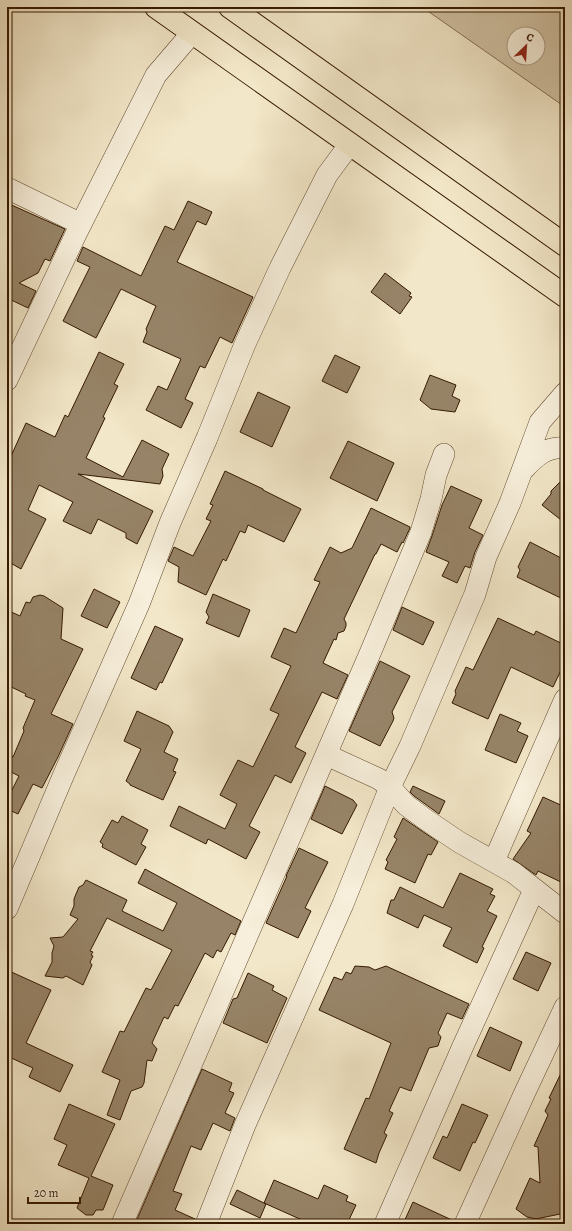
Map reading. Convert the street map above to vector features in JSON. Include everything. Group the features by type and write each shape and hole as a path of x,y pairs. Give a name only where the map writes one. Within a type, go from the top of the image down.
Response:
{"highway":[{"path":"156,7 565,296"},
{"path":"230,7 565,245"}],"street":[{"path":"7,380 81,224 156,76 192,33"},
{"path":"7,909 138,604 170,523 207,438 245,344 280,268 327,175 350,144"},
{"path":"7,188 81,224"},
{"path":"206,1224 245,1125 343,904 390,787 410,746 472,601 486,557 510,503 540,422 565,393"},
{"path":"522,471 545,450 565,448"},
{"path":"122,1224 421,532 431,500 436,475 444,454"},
{"path":"494,862 565,699"},
{"path":"329,747 331,757 379,779 390,787 406,805 425,819 459,842 514,873 565,913"},
{"path":"385,1224 534,890"},
{"path":"465,1224 565,1007"}],"shaded area":[{"path":"422,7 565,7 565,107 506,66 546,66 546,26 506,26 506,66"}],"building":[{"path":"188,201 212,212 206,225 197,221 177,262 253,297 232,343 220,337 205,368 200,366 185,399 193,403 181,428 146,410 158,386 167,390 181,359 143,342 147,332 146,329 156,306 121,289 96,338 63,321 90,267 77,261 83,247 141,276 165,226 174,230"},
{"path":"7,203 65,229 50,261 45,259 38,273 19,283 36,291 28,308 7,298"},
{"path":"385,273 411,293 409,296 412,297 400,314 371,292"},
{"path":"99,352 124,364 114,384 118,386 86,458 123,477 142,440 169,454 162,469 163,476 160,484 78,474 153,511 137,544 126,538 126,533 98,519 91,534 63,521 73,502 39,485 28,510 46,519 21,569 7,561 7,465 26,423 55,437 65,415 68,417"},
{"path":"335,355 360,367 347,393 322,381"},
{"path":"430,375 456,385 452,396 460,400 455,412 431,409 420,400"},
{"path":"258,392 290,407 272,447 240,432"},
{"path":"348,441 394,463 377,501 330,478"},
{"path":"225,471 301,509 284,542 248,525 245,533 240,531 226,561 223,559 206,595 178,582 179,567 168,561 174,547 193,556 211,521 206,519 213,505 210,504"},
{"path":"565,477 565,523 542,505 551,494 551,491"},
{"path":"451,486 482,500 469,528 483,535 475,552 470,568 465,566 457,583 442,576 449,562 426,552 442,505"},
{"path":"371,508 410,528 397,552 381,544 375,554 344,619 346,626 344,631 338,633 336,640 334,639 323,663 348,675 337,699 322,692 295,747 306,753 291,783 275,775 249,826 260,832 246,859 208,839 206,844 170,826 179,806 225,829 237,804 220,795 238,760 253,767 279,714 270,710 291,666 271,657 284,628 296,633 320,582 314,580 330,547 341,553 352,548"},
{"path":"530,542 565,560 565,600 517,577 520,570 518,567"},
{"path":"94,589 120,602 107,628 81,616"},
{"path":"213,594 250,610 239,637 206,623 209,617 206,612"},
{"path":"40,595 63,608 61,639 83,649 51,714 73,724 42,788 33,784 18,814 7,809 7,800 19,776 7,770 7,754 13,757 35,700 7,685 7,610 20,616 26,602 30,603 33,597"},
{"path":"402,607 434,622 423,645 393,630"},
{"path":"498,618 534,635 536,631 565,645 565,662 553,687 511,667 488,719 452,703 456,694 455,691 466,667 473,670"},
{"path":"155,626 183,639 162,683 160,682 156,690 131,678"},
{"path":"380,661 410,676 392,712 394,718 393,721 380,746 349,731"},
{"path":"137,711 169,726 173,732 164,752 178,759 173,771 176,772 163,800 130,785 126,781 141,749 124,741"},
{"path":"500,714 521,723 517,731 528,736 516,763 485,750"},
{"path":"325,786 353,800 357,805 342,834 311,819"},
{"path":"413,786 445,801 439,814 410,792"},
{"path":"543,797 565,807 565,884 538,871 536,875 513,859 531,833 527,831"},
{"path":"122,816 148,830 141,844 146,847 136,865 102,847 103,844 100,842 112,820 118,823"},
{"path":"403,818 438,842 431,855 428,854 415,883 385,869 388,862 386,860 397,839 394,837"},
{"path":"299,848 328,862 305,908 311,911 298,938 266,923"},
{"path":"145,869 241,921 235,935 231,933 221,952 217,950 213,958 205,953 178,1006 175,1005 168,1019 164,1017 152,1043 157,1049 152,1061 147,1060 144,1083 142,1087 131,1091 120,1120 107,1115 120,1080 102,1072 120,1031 124,1032 146,988 151,990 172,950 107,918 90,951 93,952 90,962 92,965 83,985 66,976 63,978 45,976 52,962 54,946 50,938 63,937 78,919 70,915 79,887 83,885 86,880 127,900 122,911 163,931 177,903 138,883"},
{"path":"460,873 493,889 490,894 495,896 487,911 497,916 482,947 484,948 477,963 443,946 452,928 424,915 418,928 387,913 391,900 394,900 400,887 443,908"},
{"path":"526,952 551,963 538,991 513,979"},
{"path":"355,966 369,967 375,970 386,966 469,1004 462,1019 447,1013 438,1033 441,1037 438,1046 429,1048 411,1091 400,1087 389,1111 393,1113 384,1133 387,1135 376,1163 344,1149 366,1098 369,1099 391,1043 319,1010 334,977 342,980 346,972 351,974"},
{"path":"7,970 51,990 26,1043 73,1065 60,1092 29,1077 33,1068 7,1056"},
{"path":"248,973 274,986 272,990 287,998 267,1043 223,1023 233,999 237,998"},
{"path":"490,1027 522,1042 510,1071 477,1056"},
{"path":"565,1065 565,1213 536,1219 527,1217 516,1209 530,1178 540,1183 538,1147 534,1146 548,1115 545,1111 551,1099 549,1098"},
{"path":"202,1069 232,1083 229,1091 234,1093 225,1113 235,1118 230,1131 213,1123 201,1150 191,1146 173,1191 182,1194 175,1210 195,1219 194,1224 135,1224"},
{"path":"69,1104 115,1124 91,1176 113,1185 103,1210 96,1210 93,1215 86,1215 77,1208 89,1178 58,1165 67,1145 54,1139"},
{"path":"462,1104 488,1115 475,1143 473,1142 460,1171 433,1158 443,1136 447,1138"},
{"path":"274,1180 318,1199 324,1185 348,1196 346,1201 356,1205 347,1224 311,1224 264,1203"},
{"path":"237,1190 266,1204 260,1218 230,1204"},
{"path":"413,1202 454,1221 453,1224 403,1224"}]}
